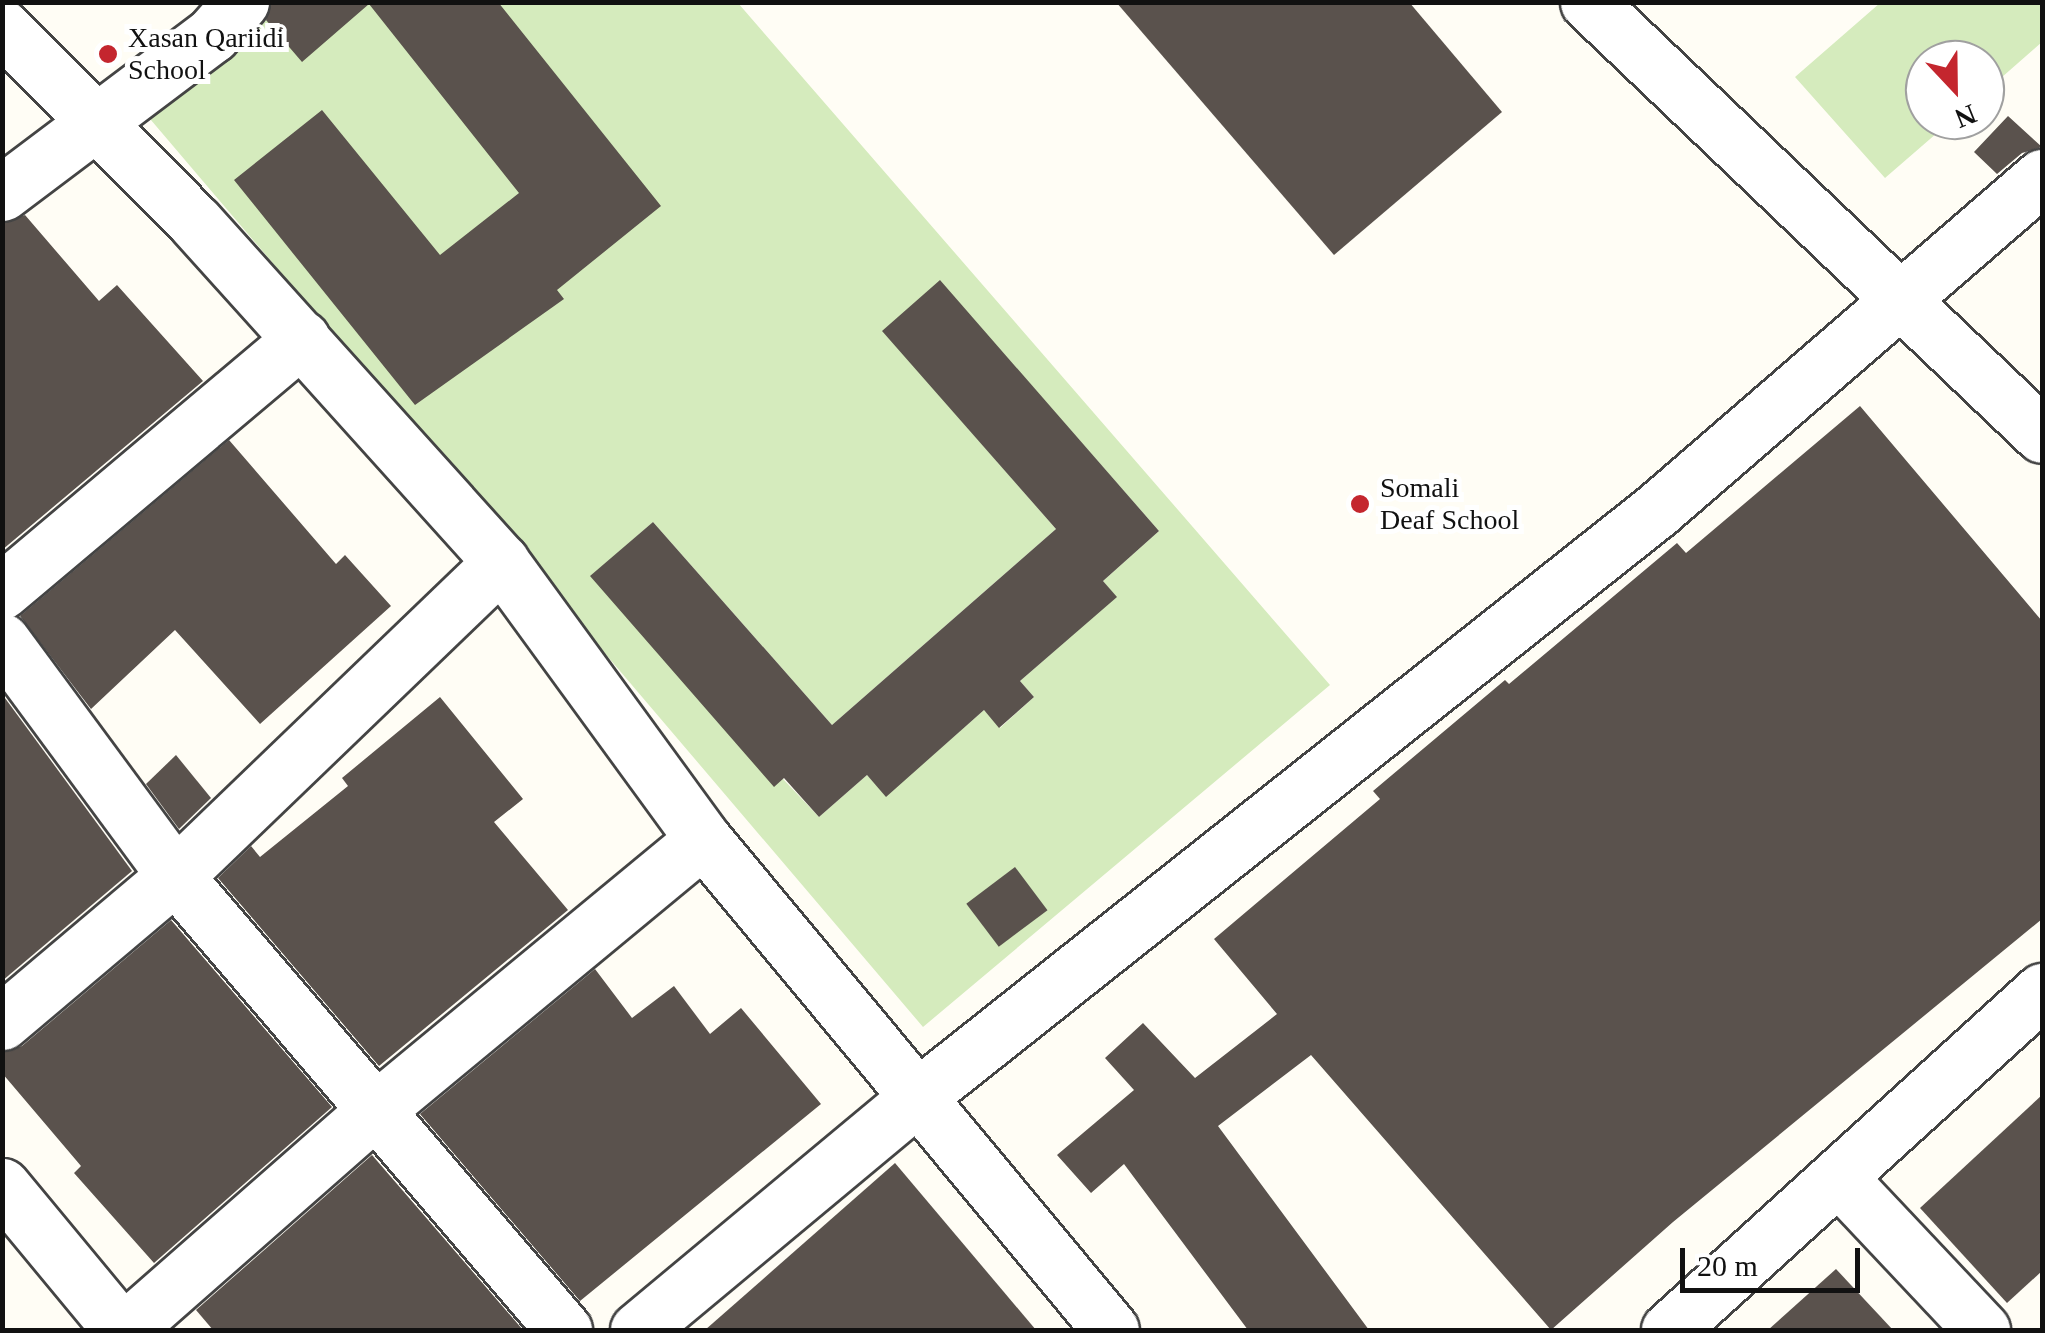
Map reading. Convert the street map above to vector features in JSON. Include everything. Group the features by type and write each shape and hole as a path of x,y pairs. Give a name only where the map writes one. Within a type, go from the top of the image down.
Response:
{"street":[{"path":"2,193 96,116 212,35 241,2"},
{"path":"1588,2 2042,435"},
{"path":"2,28 96,116 302,338 501,562 703,839 921,1094 1111,1330"},
{"path":"638,1330 921,1094 1657,510 2042,177"},
{"path":"2,591 302,338"},
{"path":"2,1022 175,876 501,562"},
{"path":"2,641 175,876 564,1330"},
{"path":"2,1186 123,1330 377,1109 703,839"},
{"path":"1669,1330 2042,991"},
{"path":"1838,1177 1982,1330"}],"green space":[{"path":"271,3 738,3 1330,685 923,1027 145,113","holes":["940,281 1159,531 1103,581 1116,597 1020,681 1034,697 1000,728 984,710 886,796 867,775 819,817 591,576 653,522 832,725 1056,529 883,331"]},
{"path":"1880,3 2042,3 2042,42 2005,74 2005,40 1905,40 1905,140 1929,140 1885,178 1795,77"}],"building":[{"path":"271,2 498,2 661,206 557,290 564,299 415,405 234,180 322,110 440,255 519,193 369,4 302,62 266,20"},
{"path":"1116,2 1409,2 1502,112 1334,255"},
{"path":"2008,116 2042,147 2022,153 1997,174 1974,152 1985,140 2005,140"},
{"path":"25,215 99,301 117,285 203,381 2,550 2,224"},
{"path":"940,280 1159,531 1103,581 1117,597 1020,681 1034,697 999,728 984,710 886,797 867,775 819,817 784,778 774,787 590,576 653,522 832,725 1056,529 882,331"},
{"path":"1860,406 2042,621 2042,919 1673,1222 1551,1330 1311,1055 1218,1126 1369,1330 1248,1330 1124,1164 1091,1193 1057,1155 1134,1090 1105,1058 1143,1023 1195,1078 1277,1014 1214,939 1380,799 1373,791 1505,680 1509,684 1677,543 1686,553"},
{"path":"229,440 336,564 345,555 391,606 260,724 175,630 91,709 20,616"},
{"path":"2,694 132,871 2,981"},
{"path":"440,697 523,799 494,822 568,910 379,1066 218,878 251,846 260,857 348,786 342,778"},
{"path":"176,755 211,798 179,829 146,784"},
{"path":"1015,867 1047,910 999,947 966,904"},
{"path":"171,920 332,1107 154,1263 74,1173 81,1166 2,1073 2,1052 22,1046"},
{"path":"595,969 632,1018 674,986 710,1034 741,1008 821,1104 580,1301 420,1114"},
{"path":"2042,1095 2042,1271 2007,1303 1920,1208"},
{"path":"372,1155 523,1330 213,1330 196,1310"},
{"path":"895,1163 1036,1330 705,1330"},
{"path":"1836,1269 1893,1330 1768,1330"}],"place":[{"name":"Xasan Qariidi School","path":"108,54"},
{"name":"Somali Deaf School","path":"1360,504"}]}
